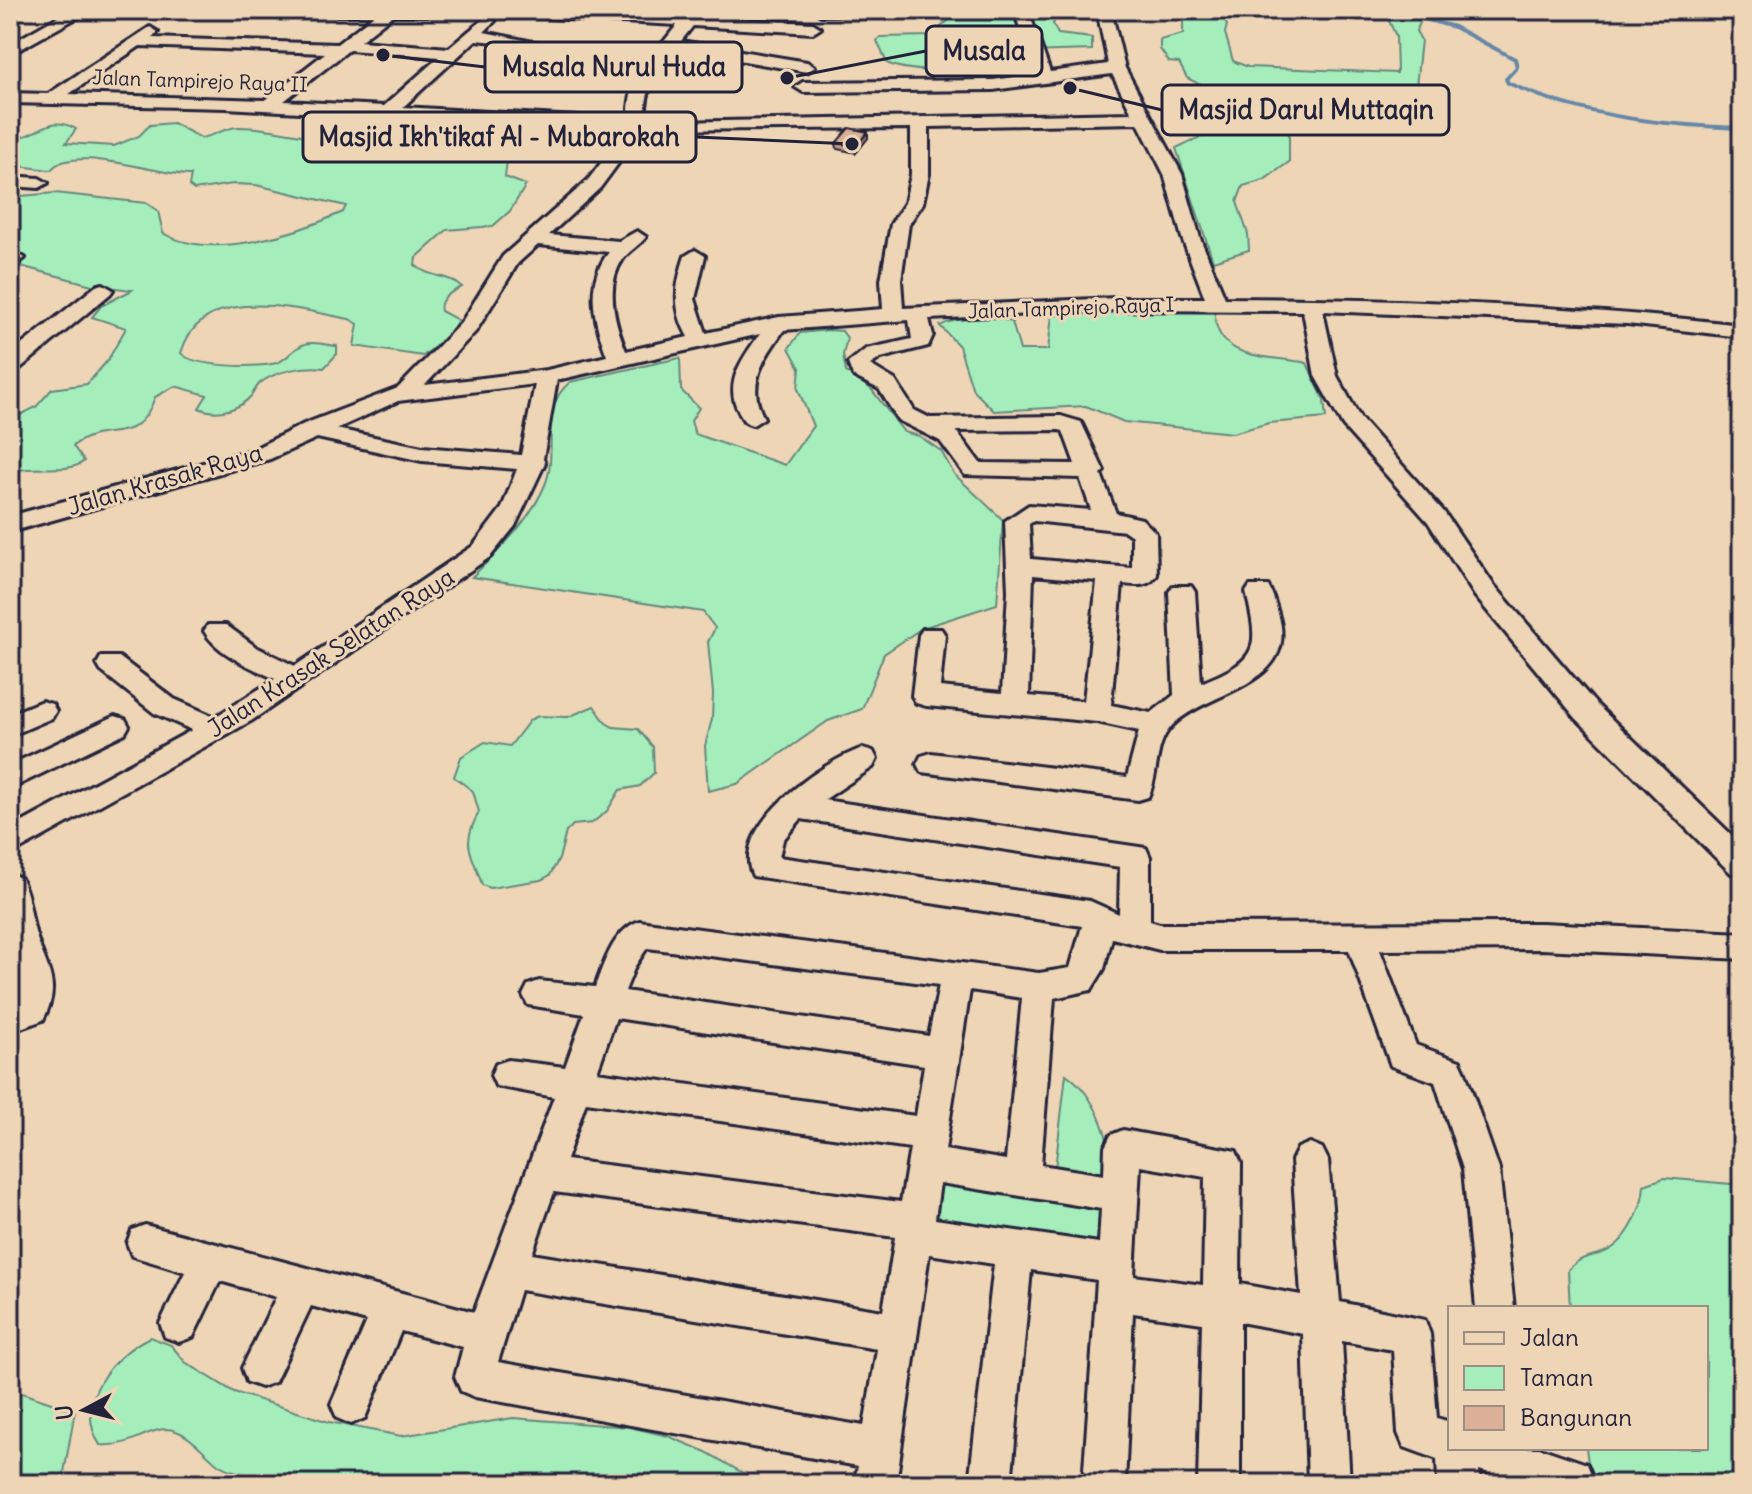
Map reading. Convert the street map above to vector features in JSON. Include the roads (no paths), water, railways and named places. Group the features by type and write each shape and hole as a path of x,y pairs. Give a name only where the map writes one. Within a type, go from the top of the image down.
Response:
{"street":[{"path":"54,10 495,11 689,19 810,47"},
{"path":"801,125 810,47 821,11 889,10"},
{"path":"1021,10 1044,78"},
{"path":"1104,10 1117,68 1173,174 1191,238 1217,304"},
{"path":"269,105 393,11"},
{"path":"389,111 455,53 495,11"},
{"path":"10,50 76,12"},
{"path":"51,99 137,41 171,12"},
{"path":"406,392 469,327 510,260 594,184 638,125 644,76 689,19"},
{"path":"474,35 515,40 557,52 656,59"},
{"path":"137,41 222,48 249,45 344,47 455,53"},
{"path":"669,44 810,47"},
{"path":"803,87 956,87 1117,68"},
{"path":"1078,74 1090,84 1088,103"},
{"name":"Jalan Tampirejo Raya II","path":"10,98 269,105 638,125 920,124 1088,103 1141,118"},
{"path":"893,315 891,280 900,224 914,203 920,174 920,124"},
{"path":"10,181 39,183"},
{"path":"534,239 629,242 607,270 600,298 605,327 620,362"},
{"path":"695,256 684,287 684,302 688,320 700,341"},
{"path":"15,355 103,290"},
{"name":"Jalan Tampirejo Raya I","path":"406,392 547,376 620,362 779,323 1116,304 1312,305 1627,318 1742,331"},
{"path":"1312,305 1326,376 1351,421 1436,517 1484,590 1586,711 1742,864"},
{"path":"917,314 923,335 921,342 914,346 875,352 859,363 861,371 892,390 899,409 931,425 955,443 973,470 1092,471"},
{"path":"753,418 745,407 742,386 755,353 779,323"},
{"name":"Jalan Krasak Selatan Raya","path":"10,843 216,729 298,679 413,598 454,576 484,550 515,507 534,463 547,376"},
{"name":"Jalan Krasak Raya","path":"10,524 262,454 373,401 406,392"},
{"path":"931,425 1067,424 1077,431 1106,519"},
{"path":"312,429 355,444 409,454 534,463"},
{"path":"1015,704 1022,566 1017,521 1024,514 1106,519 1133,525 1144,533 1145,575 1136,578 1022,566"},
{"path":"1097,712 1110,575"},
{"path":"1182,592 1188,698"},
{"path":"931,764 1138,789 1156,724 1188,698 1236,679 1257,661 1268,640 1259,592"},
{"path":"217,631 247,654 298,679"},
{"path":"932,635 926,696 1097,712 1156,724"},
{"path":"110,664 164,706 216,729"},
{"path":"10,726 42,711"},
{"path":"10,778 115,726"},
{"path":"863,759 790,806 762,858 764,867 773,871 1090,914 1100,922 1160,937 1542,936 1742,946"},
{"path":"790,806 1135,857 1134,931"},
{"path":"10,887 14,934 35,970 36,1001 21,1014"},
{"path":"957,974 877,1466 673,1415 475,1377 485,1334 605,1002 621,960 639,934 957,974 1039,987 1080,980 1088,969 1100,922"},
{"path":"1360,937 1403,1055 1448,1072 1481,1169 1495,1306"},
{"path":"1022,1180 1039,987"},
{"path":"539,995 605,1002 943,1053"},
{"path":"508,1075 576,1084 927,1149 1022,1180 1120,1195"},
{"path":"1104,1484 1123,1147 1223,1163 1224,1303 1219,1484"},
{"path":"1310,1160 1322,1318 1329,1484"},
{"path":"543,1174 914,1228 1014,1249 1115,1278 1224,1303 1411,1334 1418,1433 1448,1441"},
{"path":"145,1243 485,1334"},
{"path":"990,1484 1014,1249"},
{"path":"179,1323 210,1261"},
{"path":"508,1269 898,1333"},
{"path":"261,1368 302,1285"},
{"path":"351,1404 391,1309"},
{"path":"1457,1450 1459,1484"},
{"path":"1478,1450 1573,1478 1574,1484"}],"waterway":[{"path":"1411,10 1417,17 1454,27 1515,59 1517,67 1506,79 1508,83 1536,95 1622,117 1742,128"}],"place":[{"name":"Musala Nurul Huda","path":"383,55"},
{"name":"Musala","path":"787,78"},
{"name":"Masjid Darul Muttaqin","path":"1070,88"},
{"name":"Masjid Ikh'tikaf Al - Mubarokah","path":"852,144"}]}
